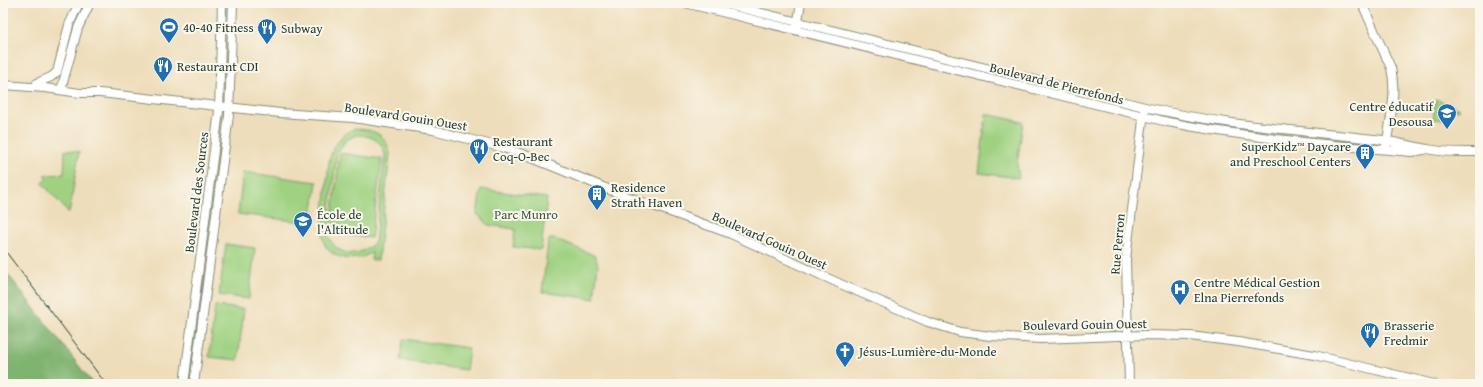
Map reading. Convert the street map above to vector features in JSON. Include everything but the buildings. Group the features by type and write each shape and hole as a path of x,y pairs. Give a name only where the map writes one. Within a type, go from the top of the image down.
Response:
{"street":[{"path":"37,83 51,77 57,72 70,25 80,3"},
{"path":"62,88 78,28 90,3"},
{"name":"Boulevard des Sources","path":"184,384 219,106 222,3"},
{"name":"Boulevard des Sources","path":"194,384 229,107 233,3"},
{"name":"Boulevard de Pierrefonds","path":"685,3 797,26 1145,107 1222,122 1386,145"},
{"name":"Boulevard de Pierrefonds","path":"721,3 797,26 1144,116 1229,132 1386,145 1412,145 1429,150 1480,152"},
{"path":"797,26 801,3"},
{"path":"1363,3 1393,76 1393,102 1386,145"},
{"name":"Boulevard Gouin Ouest","path":"3,80 37,83 100,93 289,114 342,117 420,128 506,148 615,192 731,234 855,291 953,331 979,335 1034,339 1065,339 1128,335 1184,335 1263,346 1331,358 1434,384"},
{"name":"Boulevard Gouin Ouest","path":"3,85 62,88"},
{"name":"Rue Perron","path":"1129,384 1126,259 1145,107"}],"green space":[{"path":"225,3 228,30 226,78 223,70"},
{"path":"934,61 953,63 1121,105 1102,103"},
{"path":"1436,99 1460,109 1444,107 1442,120 1433,119"},
{"path":"986,114 1023,122 1017,165 1019,178 979,173"},
{"path":"1169,118 1360,141 1325,140 1259,133"},
{"path":"361,129 372,131 385,141 390,153 378,260 371,260 372,252 354,259 336,255 330,252 324,241 322,231 329,161 337,142 349,131","holes":["356,135 375,139 381,146 385,155 375,242 368,248 361,251 347,253 335,246 330,240 327,232 337,153 346,140"]},
{"path":"218,146 219,158 211,221 208,220"},
{"path":"65,150 79,152 69,213 42,183 47,179 44,175 64,174"},
{"path":"340,153 382,159 371,238 330,233"},
{"path":"243,172 317,182 311,223 238,214"},
{"name":"Parc Munro","path":"481,189 547,198 541,250 513,247 515,229 488,225 477,214"},
{"path":"207,223 211,224 194,352 193,342"},
{"path":"550,239 554,239 595,256 598,265 594,299 542,292 548,242"},
{"path":"226,244 255,248 249,299 219,295"},
{"path":"3,268 93,384 3,384 3,311 5,309 3,307"},
{"path":"215,306 244,309 238,360 209,357"},
{"path":"403,339 469,348 466,370 400,360"}],"tram line":[{"path":"3,248 106,384"}],"place":[{"name":"40-40 Fitness","path":"169,44"},
{"name":"Subway","path":"267,45"},
{"name":"Restaurant CDI","path":"163,83"},
{"name":"Centre éducatif Desousa","path":"1447,130"},
{"name":"Restaurant Coq-O-Bec","path":"479,165"},
{"name":"SuperKidz™ Daycare and Preschool Centers","path":"1365,170"},
{"name":"Residence Strath Haven","path":"597,211"},
{"name":"École de l'Altitude","path":"303,238"},
{"name":"Centre Médical Gestion Elna Pierrefonds","path":"1180,306"},
{"name":"Brasserie Fredmir","path":"1370,349"},
{"name":"Jésus-Lumière-du-Monde","path":"845,368"}]}
